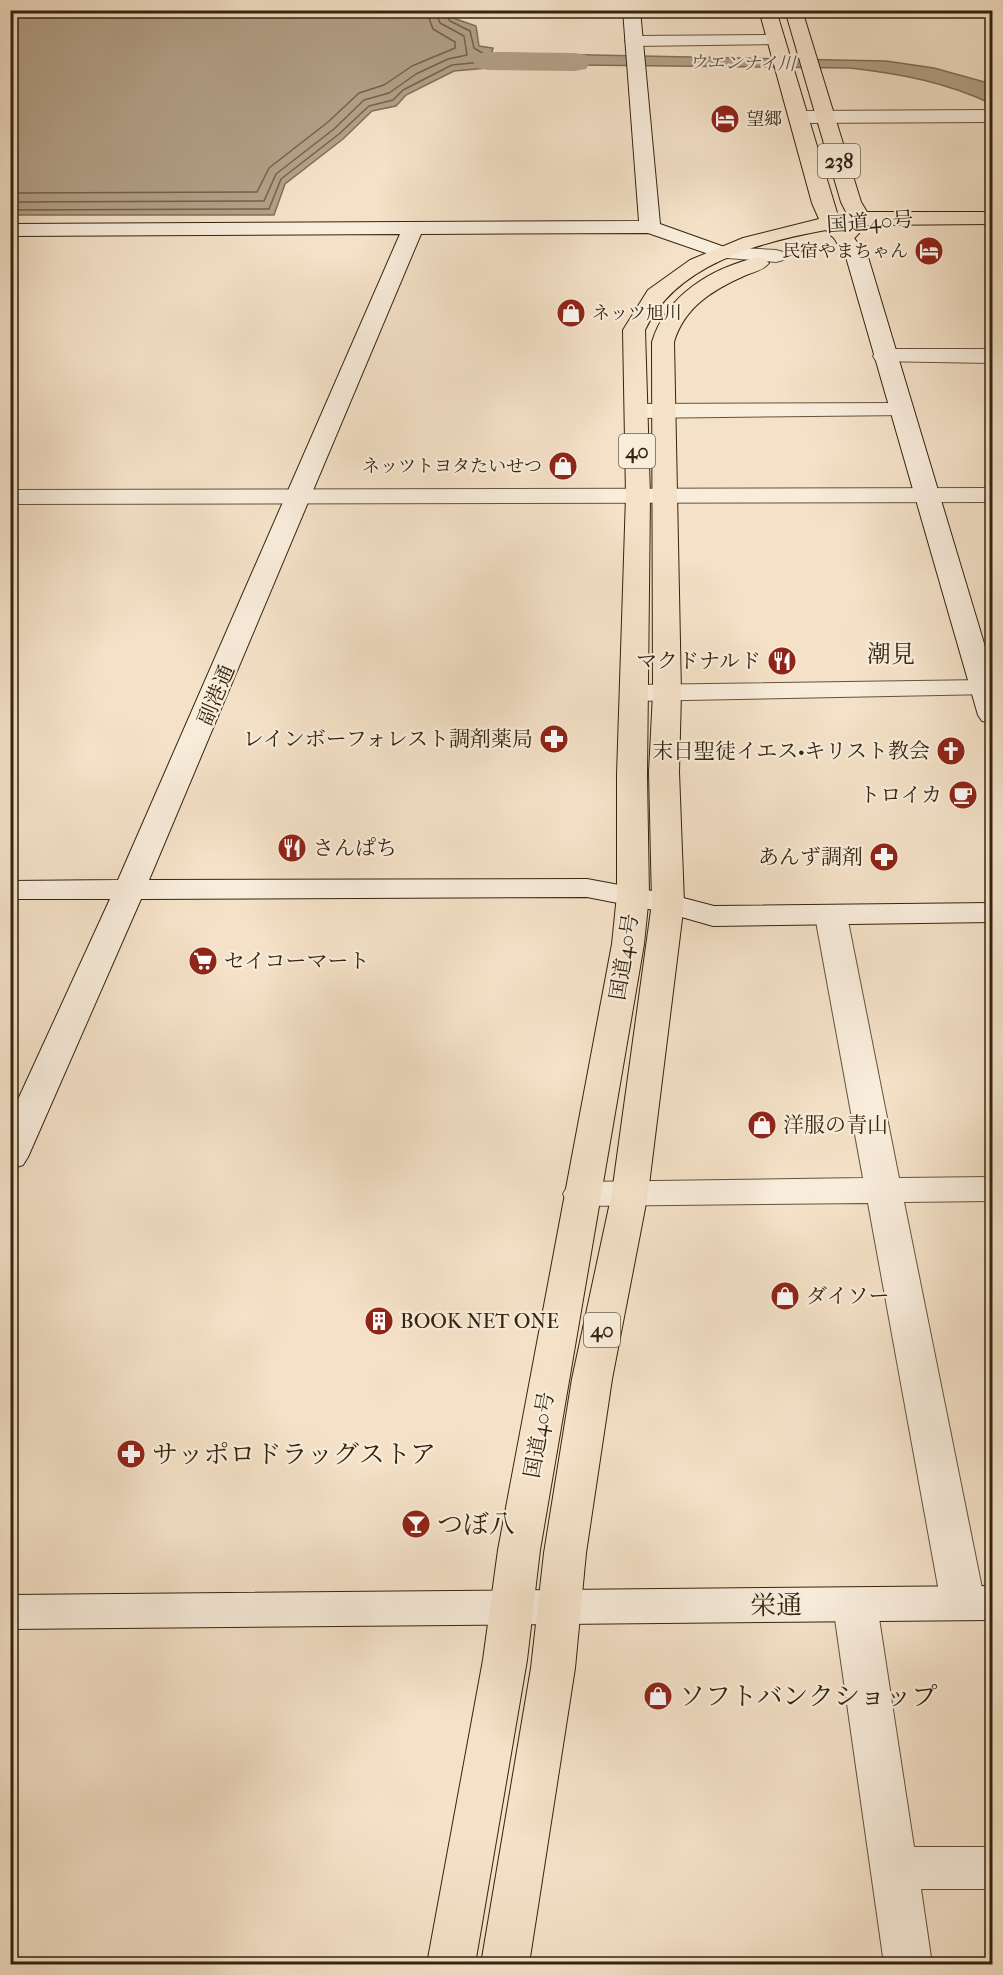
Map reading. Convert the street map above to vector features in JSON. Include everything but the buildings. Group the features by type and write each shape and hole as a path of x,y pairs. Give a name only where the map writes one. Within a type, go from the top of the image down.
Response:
{"highway":[{"name":"238","path":"767,10 822,203 837,230"},
{"name":"238","path":"793,10 851,202 860,219"},
{"name":"国道40号","path":"505,1965 560,1608 565,1553 592,1378 630,1193 651,899 632,775 650,693 665,497 663,342 669,320 693,297 741,269 860,219 993,218"},
{"name":"国道40号","path":"650,693 638,496 634,338 642,312 671,281 723,253 837,230 993,232"},
{"name":"国道40号","path":"451,1965 505,1660 511,1609 581,1194 628,944 651,899"}],"street":[{"path":"631,10 650,227"},
{"path":"635,43 777,44"},
{"path":"798,117 986,116"},
{"path":"10,230 650,227 723,253 776,256"},
{"name":"副港通","path":"10,1158 131,890 302,497 413,229"},
{"path":"837,230 857,257 926,495 986,683 993,715"},
{"path":"723,253 741,269"},
{"path":"884,356 993,356"},
{"path":"637,411 901,410"},
{"path":"10,497 993,495"},
{"path":"650,693 986,683"},
{"path":"10,890 586,888 651,899 712,916 993,913"},
{"path":"831,916 882,1190 978,1603"},
{"path":"581,1194 993,1189"},
{"name":"栄通","path":"10,1612 978,1603"},
{"path":"855,1605 908,1965"},
{"path":"894,1868 993,1868"}],"water":[{"path":"10,11 448,11 456,19 476,26 479,46 493,48 487,68 454,71 406,95 396,106 372,111 343,139 285,184 274,215 11,215"},
{"path":"497,53 886,61 934,68 992,84 992,104 975,96 923,80 850,68 494,64"}],"waterway":[{"name":"ウエンナイ川","path":"488,61 575,62"}],"place":[{"name":"望郷","path":"725,119"},
{"name":"民宿やまちゃん","path":"929,251"},
{"name":"ネッツ旭川","path":"571,313"},
{"name":"ネッツトヨタたいせつ","path":"563,466"},
{"name":"マクドナルド","path":"782,661"},
{"name":"レインボーフォレスト調剤薬局","path":"554,739"},
{"name":"末日聖徒イエス•キリスト教会","path":"951,751"},
{"name":"トロイカ","path":"963,795"},
{"name":"さんぱち","path":"292,848"},
{"name":"あんず調剤","path":"884,857"},
{"name":"セイコーマート","path":"203,961"},
{"name":"洋服の青山","path":"762,1125"},
{"name":"ダイソー","path":"785,1296"},
{"name":"BOOK NET ONE","path":"379,1321"},
{"name":"サッポロドラッグストア","path":"131,1454"},
{"name":"つぼ八","path":"416,1524"},
{"name":"ソフトバンクショップ","path":"658,1696"}],"district":[{"name":"潮見","path":"891,654"}]}
